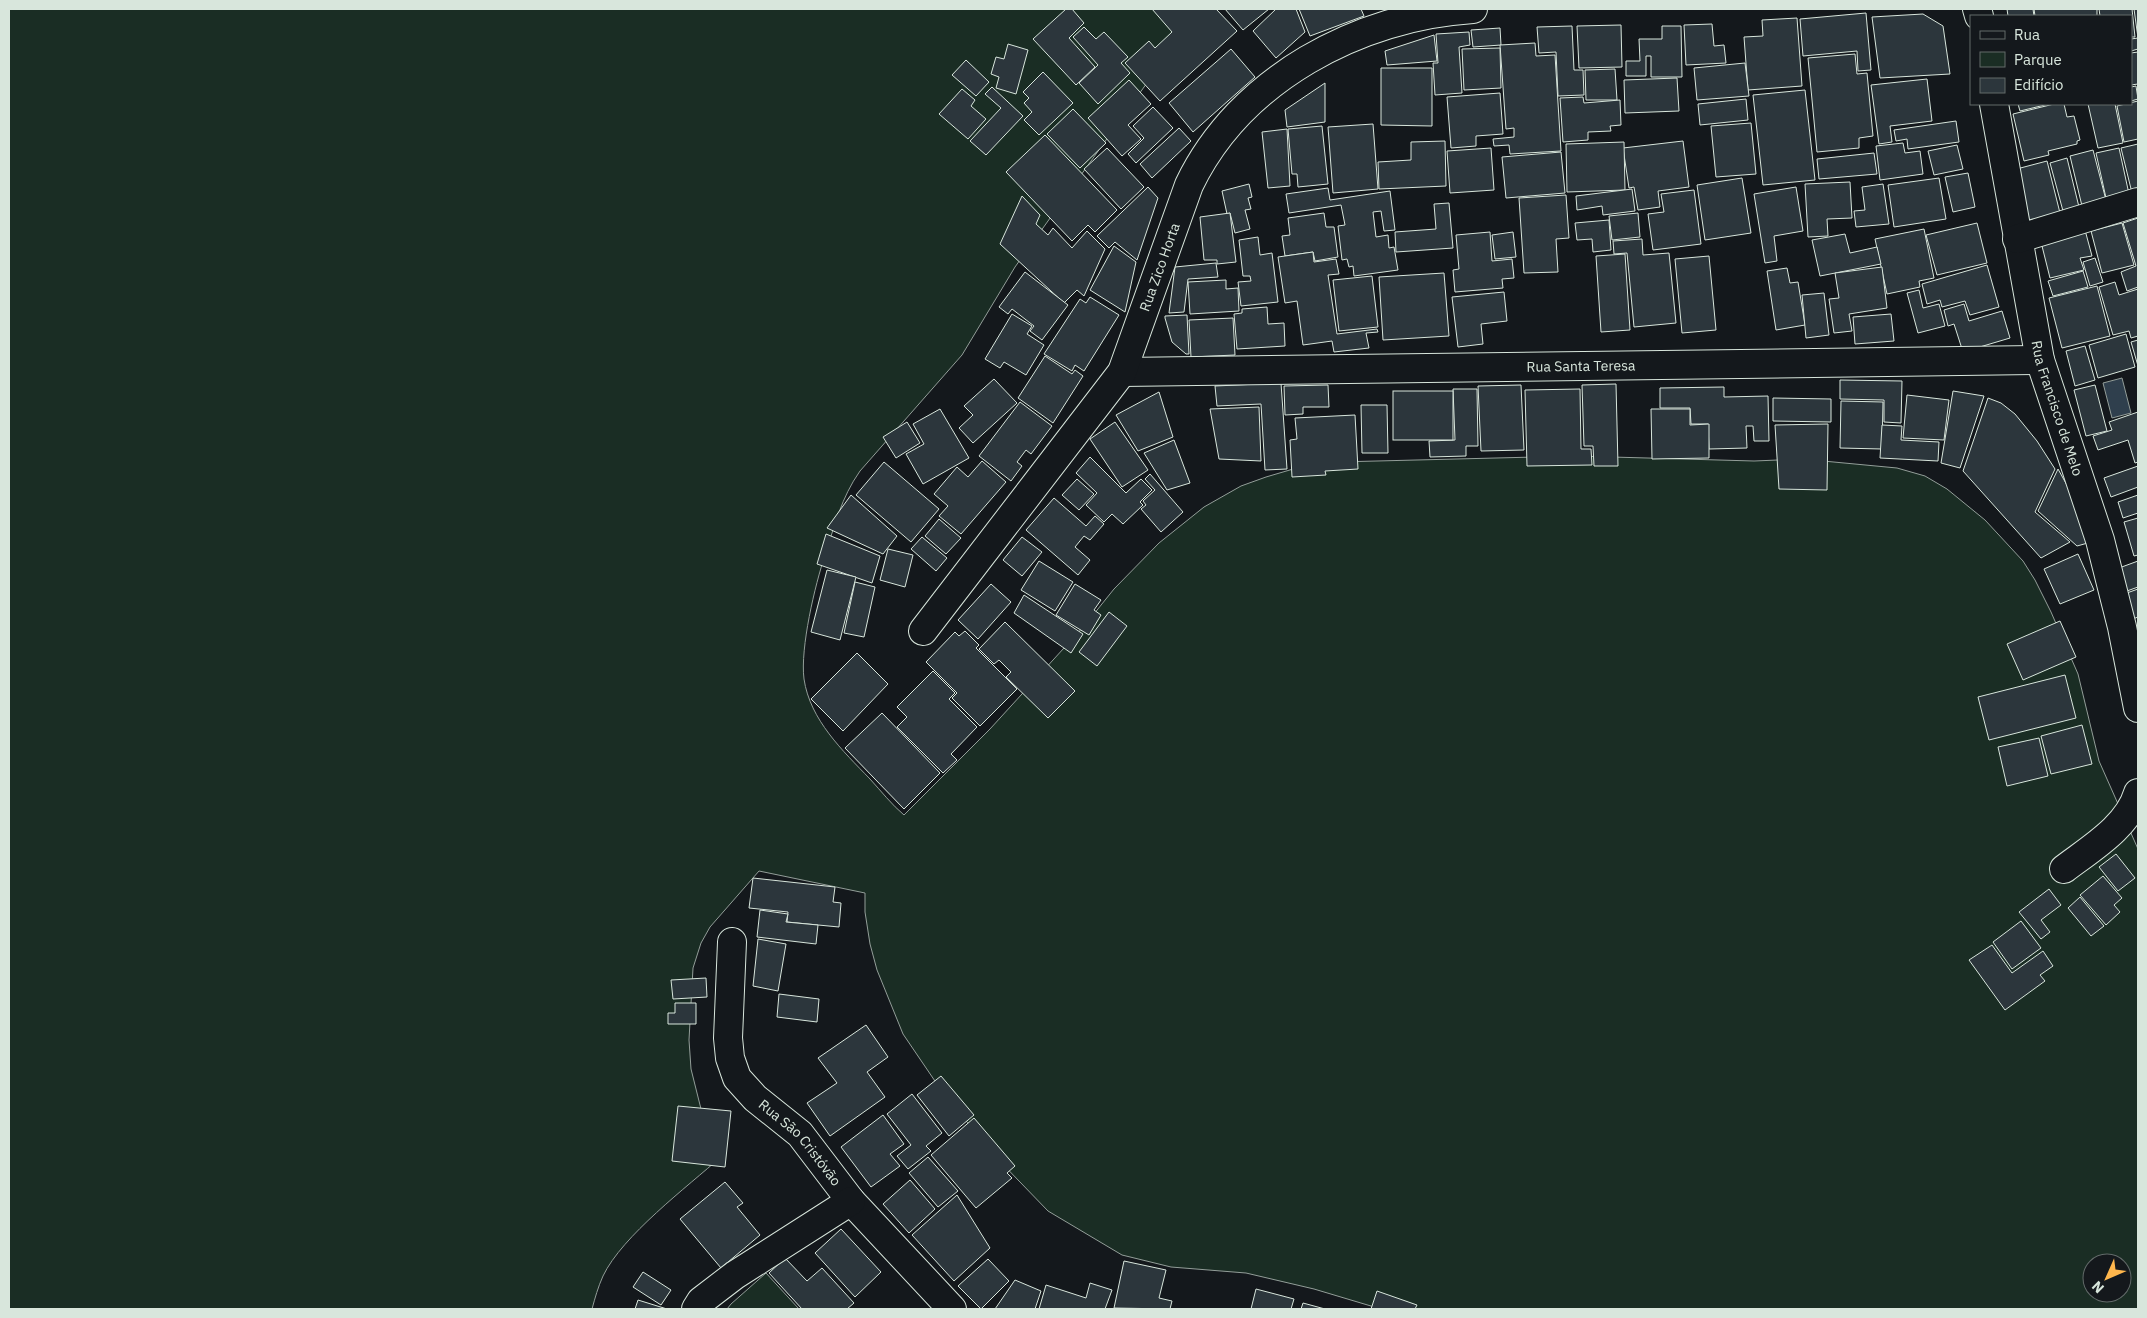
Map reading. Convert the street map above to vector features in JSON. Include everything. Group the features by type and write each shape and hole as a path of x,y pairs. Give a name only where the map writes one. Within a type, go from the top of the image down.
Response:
{"street":[{"name":"Rua Zico Horta","path":"923,631 1122,372 1189,184 1205,157 1242,111 1272,84 1295,67 1350,37 1385,24 1443,10 1473,9"},
{"name":"Rua Francisco de Melo","path":"1994,105 2040,360 2100,540 2122,627 2138,708"},
{"path":"2017,239 2138,202"},
{"name":"Rua Santa Teresa","path":"1122,372 2040,360"},
{"path":"2064,870 2126,817 2134,806 2138,793"},
{"name":"Rua São Cristóvão","path":"732,942 728,1038 733,1070 755,1098 800,1134 851,1201 952,1309"},
{"path":"696,1309 701,1301 735,1275 851,1201"}],"green space":[{"path":"9,9 1200,9 1015,267 962,355 860,471 853,481 839,512 821,568 806,634 803,666 807,694 820,721 829,734 904,815 990,729 1085,625 1114,589 1159,543 1204,507 1241,486 1300,467 1337,462 1576,456 1754,461 1802,459 1897,468 1925,476 1947,489 1985,520 2023,561 2051,612 2078,674 2099,761 2138,849 2138,1309 1381,1309 1314,1289 1246,1273 1171,1267 1122,1255 1048,1211 991,1152 939,1087 903,1034 877,970 870,944 865,912 865,893 759,871 710,927 701,943 693,968 689,1040 691,1069 702,1113 722,1156 656,1213 625,1245 603,1276 592,1309 9,1309"},
{"path":"766,1273 799,1309 727,1309 731,1304"}],"water":[{"path":"2122,378 2131,413 2112,418 2103,383"}],"building":[{"path":"1066,9 1072,9 1084,23 1069,38 1095,67 1076,85 1033,39"},
{"path":"1152,9 1216,9 1237,31 1160,101 1125,63 1149,41 1155,48 1172,32"},
{"path":"1225,9 1269,9 1243,30"},
{"path":"1276,9 1296,9 1305,32 1276,58 1253,31"},
{"path":"1299,9 1361,9 1364,16 1310,36"},
{"path":"2007,9 2033,9 2034,15 2008,15"},
{"path":"2034,9 2097,9 2097,15 2035,15"},
{"path":"2099,9 2132,9 2135,37 2132,37 2132,15 2100,15"},
{"path":"2134,9 2138,9 2138,38"},
{"path":"1866,13 1871,70 1858,71 1857,51 1803,56 1800,19"},
{"path":"1923,14 1943,26 1950,74 1880,78 1872,17"},
{"path":"1797,18 1802,86 1748,90 1744,37 1763,36 1762,20"},
{"path":"1712,24 1714,46 1724,45 1726,63 1686,65 1684,25"},
{"path":"1621,25 1622,67 1579,68 1577,26"},
{"path":"1572,26 1574,70 1583,70 1584,95 1558,96 1556,52 1539,53 1537,27"},
{"path":"1662,26 1681,26 1682,77 1651,77 1651,56 1646,56 1646,76 1626,76 1626,61 1640,61 1639,39 1662,39"},
{"path":"1084,27 1096,39 1104,32 1128,57 1121,63 1130,73 1098,104 1079,83 1098,65 1073,37"},
{"path":"1500,28 1501,45 1473,47 1471,30"},
{"path":"1469,32 1470,45 1459,47 1462,93 1435,95 1433,63 1438,63 1436,34"},
{"path":"1434,35 1437,61 1387,65 1385,51"},
{"path":"2138,38 2138,49 2132,51 2132,39"},
{"path":"1535,43 1536,56 1555,55 1561,151 1510,154 1509,145 1494,146 1493,139 1514,137 1514,128 1506,129 1500,45"},
{"path":"1008,44 1028,50 1016,94 996,88 999,77 991,74 996,57 1004,59"},
{"path":"1500,48 1501,88 1464,90 1462,49"},
{"path":"1231,49 1255,77 1193,132 1169,103"},
{"path":"2138,52 2138,84 2132,85 2132,53"},
{"path":"1855,54 1857,74 1867,73 1873,136 1859,138 1859,148 1817,152 1808,58"},
{"path":"966,60 989,82 976,96 952,75"},
{"path":"1745,63 1749,96 1697,100 1694,68"},
{"path":"1381,68 1432,68 1432,126 1381,125"},
{"path":"1615,69 1617,100 1586,100 1585,70"},
{"path":"1043,72 1073,103 1039,135 1024,120 1032,112 1024,103 1029,98 1023,92"},
{"path":"1677,78 1679,111 1625,113 1624,80"},
{"path":"1927,79 1932,121 1890,126 1892,142 1879,144 1871,85"},
{"path":"1129,80 1151,104 1128,125 1141,139 1122,156 1088,118"},
{"path":"1325,83 1325,122 1287,127 1285,110"},
{"path":"2136,86 2138,99 2132,101 2132,87"},
{"path":"992,87 1023,116 986,155 970,141 1001,108 985,94"},
{"path":"962,89 975,100 971,106 986,119 968,139 939,114"},
{"path":"1805,90 1815,180 1763,185 1753,95"},
{"path":"1500,93 1503,134 1476,136 1476,146 1451,148 1447,97"},
{"path":"1583,97 1584,103 1620,100 1621,125 1610,126 1611,131 1588,132 1588,140 1563,142 1560,98"},
{"path":"1746,99 1748,120 1700,125 1698,104"},
{"path":"2138,101 2138,139 2124,142 2117,106 2132,105 2132,102"},
{"path":"2018,105 2045,105 2020,111"},
{"path":"2050,105 2064,105 2067,117 2074,116 2080,140 2077,141 2077,144 2048,151 2049,155 2024,161 2013,114"},
{"path":"2088,105 2115,105 2123,143 2098,148"},
{"path":"1153,107 1173,128 1136,163 1128,154 1144,138 1133,126"},
{"path":"1073,109 1106,143 1080,168 1047,134"},
{"path":"1956,121 1959,142 1908,149 1907,139 1896,141 1894,130"},
{"path":"1751,123 1756,174 1716,177 1711,126"},
{"path":"1373,124 1378,189 1333,193 1328,127"},
{"path":"1322,126 1328,184 1298,187 1297,174 1292,174 1288,129"},
{"path":"1179,128 1191,141 1152,178 1140,164"},
{"path":"1287,129 1290,186 1268,188 1262,132"},
{"path":"1045,135 1117,210 1095,232 1088,225 1072,241 1006,172"},
{"path":"1445,141 1446,186 1379,189 1378,162 1411,160 1411,142"},
{"path":"1683,141 1689,187 1658,191 1660,207 1638,210 1634,187 1629,188 1623,148"},
{"path":"1624,142 1625,190 1567,192 1566,144"},
{"path":"1903,143 1905,153 1920,151 1923,174 1880,180 1876,146"},
{"path":"2138,144 2138,191 2132,193 2121,148"},
{"path":"1957,145 1963,169 1934,175 1928,151"},
{"path":"1107,148 1144,187 1121,209 1084,169"},
{"path":"1491,148 1494,190 1450,193 1447,151"},
{"path":"2119,148 2129,194 2106,198 2096,153"},
{"path":"2093,150 2106,200 2082,206 2070,156"},
{"path":"1561,152 1565,193 1506,198 1502,157"},
{"path":"1874,153 1877,174 1819,179 1817,159"},
{"path":"2067,158 2079,207 2063,211 2050,163"},
{"path":"2047,161 2060,213 2022,222 2009,171"},
{"path":"1968,173 1975,207 1953,212 1945,177"},
{"path":"1742,178 1751,233 1705,240 1697,185"},
{"path":"1939,178 1946,219 1894,227 1888,185"},
{"path":"1850,182 1852,218 1827,219 1828,236 1808,237 1805,184"},
{"path":"1249,184 1252,197 1248,198 1251,209 1245,210 1250,229 1235,233 1230,213 1227,214 1222,191"},
{"path":"1883,184 1889,224 1856,227 1854,211 1865,210 1862,187"},
{"path":"1148,187 1158,198 1137,260 1115,242 1109,248 1097,236"},
{"path":"1796,187 1803,231 1774,236 1777,261 1765,263 1754,194"},
{"path":"1328,188 1330,200 1390,191 1395,230 1384,231 1381,211 1373,212 1376,237 1388,235 1389,248 1394,247 1398,270 1354,276 1353,266 1349,267 1347,259 1342,260 1338,226 1345,225 1341,205 1289,213 1286,194"},
{"path":"1632,189 1635,211 1603,215 1602,206 1577,210 1576,196"},
{"path":"1694,190 1701,244 1653,250 1648,214 1664,212 1661,194"},
{"path":"1566,195 1569,238 1556,239 1558,272 1524,273 1519,198"},
{"path":"1022,196 1040,215 1036,224 1048,235 1053,228 1072,248 1087,231 1105,249 1084,296 1077,290 1064,303 1000,244"},
{"path":"1449,203 1453,248 1396,252 1395,232 1436,229 1434,204"},
{"path":"1230,213 1236,262 1217,264 1217,260 1204,260 1200,217"},
{"path":"1324,213 1326,227 1334,227 1338,257 1315,261 1313,252 1285,256 1282,236 1290,235 1288,218"},
{"path":"1638,213 1640,237 1612,240 1609,216"},
{"path":"2138,218 2138,287 2127,291 2121,272 2136,266 2123,223"},
{"path":"1609,220 1611,250 1593,252 1592,239 1577,240 1575,223"},
{"path":"1977,223 1987,263 1937,275 1926,235"},
{"path":"2122,223 2134,265 2102,273 2091,231"},
{"path":"1924,229 1934,278 1919,281 1920,287 1887,294 1875,239"},
{"path":"2085,230 2092,256 2080,258 2084,270 2050,278 2041,242"},
{"path":"1490,232 1492,261 1512,259 1514,278 1502,279 1503,288 1455,292 1453,270 1459,269 1456,235"},
{"path":"1513,232 1516,257 1495,259 1492,235"},
{"path":"1845,234 1850,253 1877,247 1881,264 1820,276 1812,240"},
{"path":"1258,237 1260,255 1272,253 1278,302 1241,306 1238,282 1251,281 1250,276 1243,276 1239,240"},
{"path":"1642,239 1643,255 1669,253 1676,323 1634,327 1627,253 1614,254 1613,241"},
{"path":"1114,246 1136,262 1125,312 1090,290"},
{"path":"1313,252 1314,262 1336,259 1339,274 1328,275 1337,334 1377,329 1378,332 1366,333 1369,348 1334,352 1332,341 1303,345 1297,301 1285,303 1278,257"},
{"path":"1625,254 1630,330 1601,332 1596,256"},
{"path":"1709,256 1716,330 1682,333 1675,259"},
{"path":"2095,258 2103,282 2090,286 2083,262"},
{"path":"1216,263 1218,277 1188,279 1184,312 1169,313 1175,267"},
{"path":"1987,265 1999,307 1970,315 1965,301 1942,307 1940,300 1927,304 1922,284"},
{"path":"1882,267 1887,308 1849,314 1852,331 1834,333 1829,299 1839,298 1835,273"},
{"path":"1787,268 1790,283 1798,282 1805,325 1776,330 1767,271"},
{"path":"2083,271 2088,287 2053,296 2048,281"},
{"path":"1025,272 1068,305 1042,340 1030,331 1034,326 1012,309 1008,314 999,307"},
{"path":"1444,273 1449,336 1383,340 1379,277"},
{"path":"1372,276 1378,327 1339,331 1333,280"},
{"path":"1226,280 1226,289 1238,288 1239,311 1190,314 1188,282"},
{"path":"2115,282 2119,295 2138,289 2138,336 2131,338 2129,331 2113,335 2099,287"},
{"path":"2097,286 2110,336 2062,348 2049,298"},
{"path":"1919,290 1923,308 1939,304 1945,326 1918,333 1907,293"},
{"path":"1504,292 1507,321 1481,324 1483,344 1458,347 1452,297"},
{"path":"1824,293 1829,335 1806,338 1802,295"},
{"path":"1090,297 1119,315 1084,371 1075,365 1072,371 1044,354 1080,299 1086,303"},
{"path":"1964,304 1969,321 2002,311 2010,338 1963,352 1954,324 1948,326 1944,310"},
{"path":"1267,307 1268,324 1284,323 1285,346 1237,349 1234,314 1242,313 1242,309"},
{"path":"1012,314 1032,326 1027,334 1044,345 1026,375 1004,362 1000,368 985,359"},
{"path":"1891,314 1894,341 1855,344 1853,317"},
{"path":"1187,315 1189,354 1186,354 1172,342 1165,318 1165,316"},
{"path":"1233,318 1235,355 1191,357 1189,320"},
{"path":"2126,334 2135,367 2098,378 2089,345"},
{"path":"2138,340 2138,366 2131,342"},
{"path":"2085,346 2095,380 2075,386 2066,351"},
{"path":"1045,356 1072,374 1075,370 1083,376 1053,423 1018,398"},
{"path":"994,379 1017,403 973,443 959,428 973,415 964,406"},
{"path":"1840,380 1902,381 1901,423 1884,422 1884,400 1840,399"},
{"path":"1281,383 1287,469 1265,470 1261,404 1217,406 1215,386"},
{"path":"1616,384 1618,466 1594,466 1593,446 1584,446 1582,385"},
{"path":"1328,385 1329,407 1303,407 1303,414 1285,415 1284,386"},
{"path":"1521,385 1524,450 1481,451 1478,386"},
{"path":"2095,385 2107,431 2086,436 2074,390"},
{"path":"1724,387 1724,397 1768,396 1769,441 1754,441 1753,426 1746,426 1747,448 1709,449 1708,424 1691,424 1690,408 1660,408 1660,388"},
{"path":"1453,389 1477,389 1478,446 1466,446 1466,456 1430,457 1429,441 1455,440"},
{"path":"1580,389 1581,449 1591,449 1592,465 1527,466 1525,390"},
{"path":"1393,391 1453,391 1453,440 1393,440"},
{"path":"1953,391 1984,396 1960,468 1941,463"},
{"path":"1159,392 1173,437 1138,451 1116,415"},
{"path":"1907,395 1949,400 1944,440 1903,438"},
{"path":"1773,398 1831,399 1831,422 1773,421"},
{"path":"1988,398 2001,403 2015,414 2037,441 2055,469 2035,512 2070,542 2041,558 1963,471"},
{"path":"1841,401 1883,402 1882,449 1840,448"},
{"path":"1020,402 1052,426 1031,454 1026,450 1017,462 1022,466 1011,481 979,456"},
{"path":"1361,405 1387,405 1388,453 1362,453"},
{"path":"1259,407 1261,461 1219,459 1210,409"},
{"path":"940,409 969,458 923,484 906,454 924,444 913,424"},
{"path":"1651,409 1690,409 1690,425 1709,424 1709,458 1652,459"},
{"path":"2138,412 2138,462 2135,463 2128,440 2098,450 2093,436 2112,430 2109,422"},
{"path":"1355,415 1358,469 1325,471 1326,475 1292,477 1290,440 1297,439 1295,418"},
{"path":"907,422 920,443 896,458 883,437"},
{"path":"1115,422 1148,470 1122,487 1090,439"},
{"path":"1828,424 1827,490 1779,489 1775,425"},
{"path":"1882,425 1902,426 1901,440 1939,442 1938,461 1880,458"},
{"path":"1174,440 1190,483 1167,490 1144,453"},
{"path":"1090,457 1126,493 1141,479 1152,490 1140,502 1143,505 1123,524 1112,514 1104,522 1086,505 1097,493 1076,473"},
{"path":"982,461 1006,482 961,534 939,516 948,506 934,494 957,467 968,477"},
{"path":"884,462 939,509 911,542 856,495"},
{"path":"2138,466 2138,487 2111,497 2104,478"},
{"path":"2058,469 2083,514 2095,541 2077,546 2038,511"},
{"path":"1150,474 1183,512 1161,532 1141,509 1146,505 1143,501 1155,490 1145,479"},
{"path":"1077,479 1094,494 1079,510 1062,495"},
{"path":"851,495 897,536 883,554 827,528"},
{"path":"2138,495 2138,513 2123,518 2118,502"},
{"path":"1054,498 1086,526 1095,516 1104,524 1090,540 1084,536 1075,547 1090,560 1078,575 1026,530"},
{"path":"2138,518 2138,555 2134,556 2124,522"},
{"path":"939,519 961,538 946,554 925,536"},
{"path":"826,534 880,556 872,583 817,564"},
{"path":"922,537 947,558 936,571 911,549"},
{"path":"1022,537 1042,552 1022,576 1003,560"},
{"path":"888,549 913,555 905,587 880,580"},
{"path":"2078,554 2094,590 2060,604 2044,569"},
{"path":"1039,561 1073,582 1055,611 1021,590"},
{"path":"2138,561 2138,587 2127,591 2119,568"},
{"path":"827,570 856,577 840,640 811,632"},
{"path":"855,582 875,587 864,637 844,633"},
{"path":"991,584 1011,602 978,639 958,620"},
{"path":"1075,584 1101,600 1094,610 1101,615 1089,635 1056,615"},
{"path":"2138,589 2138,617 2133,619 2124,594"},
{"path":"1024,595 1083,634 1071,653 1014,613"},
{"path":"1109,612 1127,626 1097,666 1079,652"},
{"path":"2060,621 2076,657 2023,680 2007,644"},
{"path":"1005,622 1075,691 1048,718 1006,677 1011,672 999,660 994,664 979,649"},
{"path":"965,631 979,645 976,648 1017,689 980,726 952,698 957,693 926,662 955,632 959,636"},
{"path":"857,653 888,684 843,731 811,699"},
{"path":"933,671 955,693 949,699 977,727 951,754 957,760 943,773 897,727 907,717 897,707"},
{"path":"2065,675 2076,718 1989,740 1978,697"},
{"path":"882,713 940,773 904,809 845,748"},
{"path":"2082,725 2092,764 2051,774 2041,736"},
{"path":"2039,738 2048,776 2007,786 1998,747"},
{"path":"2116,854 2135,878 2118,891 2099,867"},
{"path":"2103,876 2122,898 2114,905 2120,912 2106,925 2080,895"},
{"path":"753,878 835,887 833,902 841,903 839,927 787,922 788,912 749,908"},
{"path":"2049,889 2061,905 2041,920 2050,932 2041,939 2019,912"},
{"path":"2080,897 2104,926 2091,936 2068,908"},
{"path":"760,910 788,914 786,922 818,925 816,944 757,937"},
{"path":"2021,921 2041,948 2012,969 1993,942"},
{"path":"758,939 786,944 778,991 753,986"},
{"path":"1992,945 2012,973 2043,951 2053,966 2040,975 2045,981 2005,1010 1969,960"},
{"path":"706,978 707,997 673,999 671,980"},
{"path":"779,994 819,999 817,1022 777,1017"},
{"path":"675,1003 696,1003 696,1024 668,1024 668,1013 675,1013"},
{"path":"866,1025 888,1057 867,1072 885,1097 830,1136 807,1103 837,1083 818,1058"},
{"path":"941,1076 974,1115 949,1136 917,1095"},
{"path":"912,1094 942,1133 926,1146 931,1151 908,1169 897,1156 911,1145 887,1114"},
{"path":"678,1106 731,1111 725,1167 672,1161"},
{"path":"883,1115 904,1144 890,1154 900,1166 871,1187 841,1147"},
{"path":"974,1118 1015,1166 1007,1173 1012,1178 976,1208 931,1155"},
{"path":"928,1157 958,1191 938,1207 909,1173"},
{"path":"910,1180 935,1209 909,1233 883,1204"},
{"path":"725,1182 743,1203 737,1207 760,1235 721,1268 680,1219"},
{"path":"957,1195 990,1248 954,1281 912,1235"},
{"path":"841,1229 881,1272 855,1297 815,1253"},
{"path":"785,1258 807,1281 822,1268 854,1303 847,1309 802,1309 769,1273"},
{"path":"988,1259 1009,1281 981,1309 958,1286"},
{"path":"1124,1261 1166,1270 1159,1298 1172,1301 1170,1309 1114,1308"},
{"path":"643,1272 671,1290 661,1305 633,1287"},
{"path":"1015,1280 1041,1291 1035,1309 995,1309"},
{"path":"1090,1283 1112,1290 1105,1309 1039,1309 1046,1285 1086,1298"},
{"path":"1256,1289 1294,1299 1291,1309 1251,1309"},
{"path":"1377,1291 1417,1305 1415,1309 1371,1309"},
{"path":"638,1300 667,1309 635,1309"},
{"path":"1303,1303 1325,1309 1301,1309"}]}
